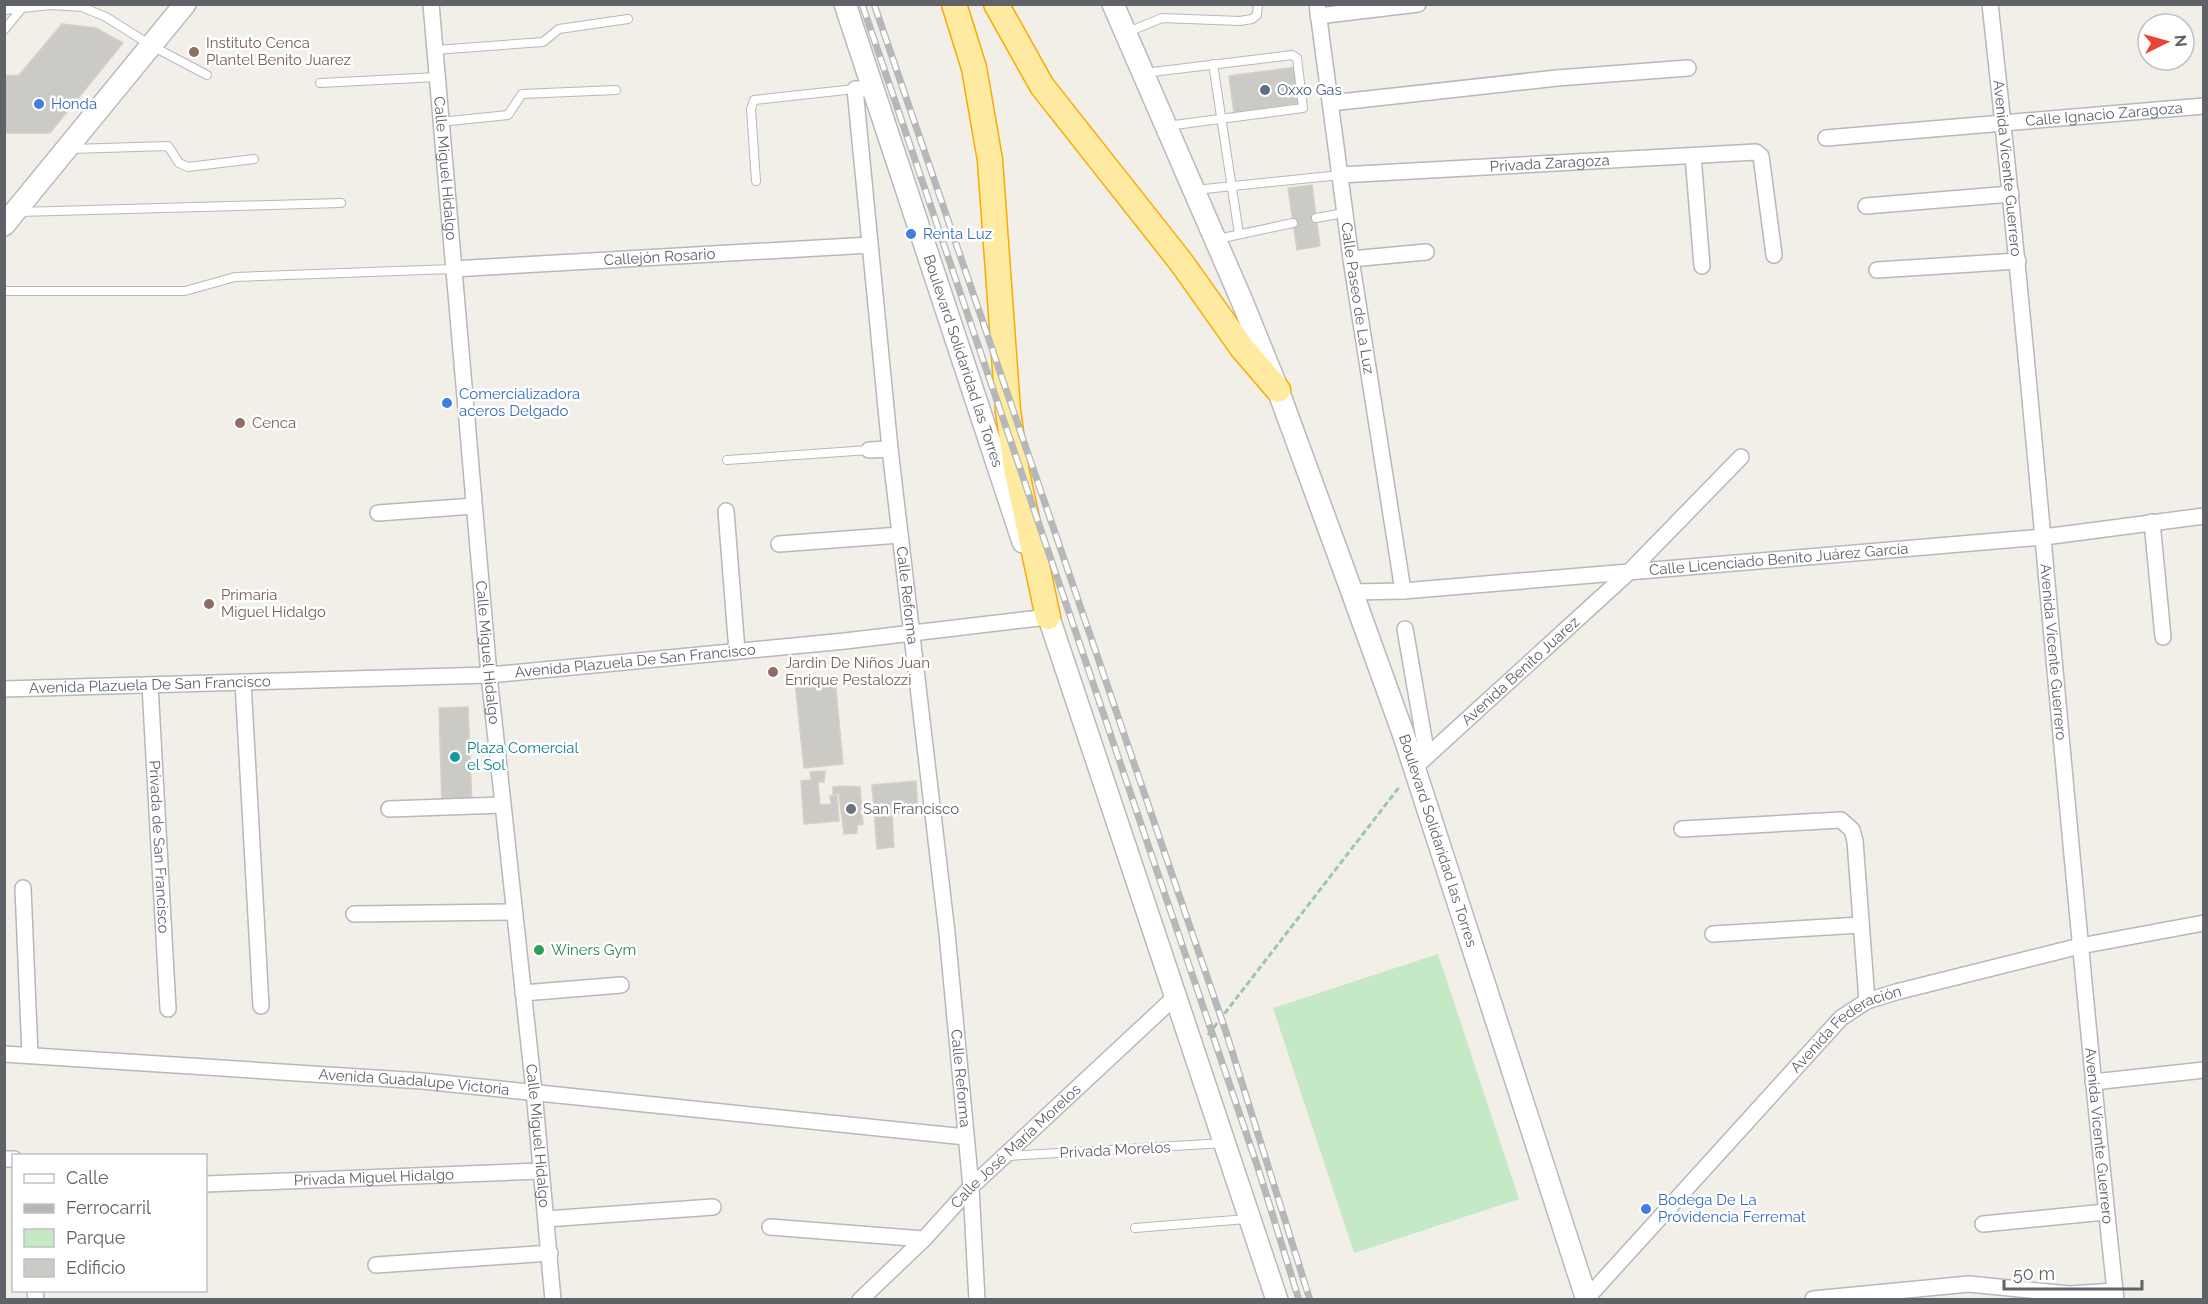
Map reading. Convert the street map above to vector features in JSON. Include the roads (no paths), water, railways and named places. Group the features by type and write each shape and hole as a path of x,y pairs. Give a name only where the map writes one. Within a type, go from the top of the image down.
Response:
{"highway":[{"name":"Boulevard Solidaridad las Torres","path":"954,4 974,68 990,160 1008,411 1016,468 1048,617"},
{"name":"Boulevard Solidaridad las Torres","path":"996,4 1042,86 1181,262 1242,348 1278,390"}],"main road":[{"path":"10,219 185,4"},
{"name":"Boulevard Solidaridad las Torres","path":"845,4 865,89 1048,617 1278,1299"},
{"name":"Boulevard Solidaridad las Torres","path":"1113,4 1278,390 1352,592 1420,762 1586,1299"}],"street":[{"name":"Calle Miguel Hidalgo","path":"431,4 452,269 489,675 534,1091 550,1252 552,1299"},
{"path":"1318,10 1418,4"},
{"name":"Avenida Vicente Guerrero","path":"1990,4 2018,261 2105,1212 2116,1295"},
{"name":"Calle Paseo de La Luz","path":"1318,10 1341,175 1344,213 1403,591"},
{"path":"1331,103 1557,78 1688,69"},
{"name":"Calle Reforma","path":"865,89 870,245 910,634 947,933 971,1187 977,1299"},
{"name":"Calle Ignacio Zaragoza","path":"1826,138 2204,106"},
{"name":"Privada Zaragoza","path":"1341,175 1759,153 1774,255"},
{"path":"1693,156 1702,266"},
{"path":"1866,206 2010,194"},
{"name":"Callejón Rosario","path":"452,269 870,245"},
{"path":"1351,259 1426,252"},
{"path":"1877,270 2018,261"},
{"path":"869,450 890,449"},
{"name":"Avenida Benito Juarez","path":"1420,762 1628,573 1740,457"},
{"path":"378,513 474,506"},
{"path":"726,512 737,651"},
{"name":"Calle Licenciado Benito Juárez García","path":"1352,592 1403,591 2044,537 2204,516"},
{"path":"2152,522 2163,637"},
{"path":"779,544 900,535"},
{"name":"Avenida Plazuela De San Francisco","path":"4,689 489,675 910,634 1048,617"},
{"path":"1405,629 1420,762"},
{"path":"243,682 261,1006"},
{"name":"Privada de San Francisco","path":"150,685 168,1009"},
{"path":"389,809 502,805"},
{"path":"1682,829 1841,820 1852,830 1855,841 1867,1001"},
{"path":"24,888 30,1055"},
{"path":"354,914 514,912"},
{"name":"Avenida Federación","path":"1586,1299 1841,1018 1867,1001 2080,946 2204,922"},
{"path":"1713,934 1860,925"},
{"path":"523,993 621,985"},
{"name":"Calle José María Morelos","path":"860,1299 924,1239 971,1187 1176,996"},
{"name":"Avenida Guadalupe Victoria","path":"4,1054 422,1081 966,1137"},
{"path":"2093,1082 2204,1070"},
{"name":"Privada Miguel Hidalgo","path":"207,1184 541,1171"},
{"path":"546,1220 713,1208"},
{"path":"1983,1224 2105,1212"},
{"path":"770,1227 924,1239"},
{"path":"376,1265 550,1252"},
{"path":"1813,1299 1969,1284 2069,1294 2116,1295"}],"lane":[{"path":"1124,33 1162,18 1252,19 1257,15 1258,4"},
{"path":"4,10 24,6 81,6 106,17 152,46 207,75"},
{"path":"4,30 24,6"},
{"path":"435,50 543,42 559,29 628,19"},
{"path":"1142,73 1295,56 1304,106 1166,127"},
{"path":"1213,64 1239,234"},
{"path":"320,83 437,77"},
{"path":"756,181 751,109 754,100 865,89"},
{"path":"440,122 508,115 522,94 616,90"},
{"path":"67,149 168,146 179,163 188,167 254,159"},
{"path":"1194,190 1232,188 1341,175"},
{"path":"10,219 341,202"},
{"path":"1316,218 1344,213"},
{"path":"1214,240 1293,223"},
{"path":"4,291 185,291 236,277 452,269"},
{"path":"727,460 869,450"},
{"name":"Privada Morelos","path":"1004,1156 1225,1143"},
{"path":"1135,1228 1251,1219"}],"railway":[{"path":"862,4 1258,1168 1299,1300"},
{"path":"874,4 1226,1032 1310,1300"}],"place":[{"name":"Instituto Cenca Plantel Benito Juarez","path":"194,52"},
{"name":"Oxxo Gas","path":"1265,90"},
{"name":"Honda","path":"39,104"},
{"name":"Renta Luz","path":"911,234"},
{"name":"Comercializadora aceros Delgado","path":"447,403"},
{"name":"Cenca","path":"240,423"},
{"name":"Primaria Miguel Hidalgo","path":"209,604"},
{"name":"Jardin De Niños Juan Enrique Pestalozzi","path":"773,672"},
{"name":"Plaza Comercial el Sol","path":"455,757"},
{"name":"San Francisco","path":"851,809"},
{"name":"Winers Gym","path":"539,950"},
{"name":"Bodega De La Providencia Ferremat","path":"1646,1209"}]}
